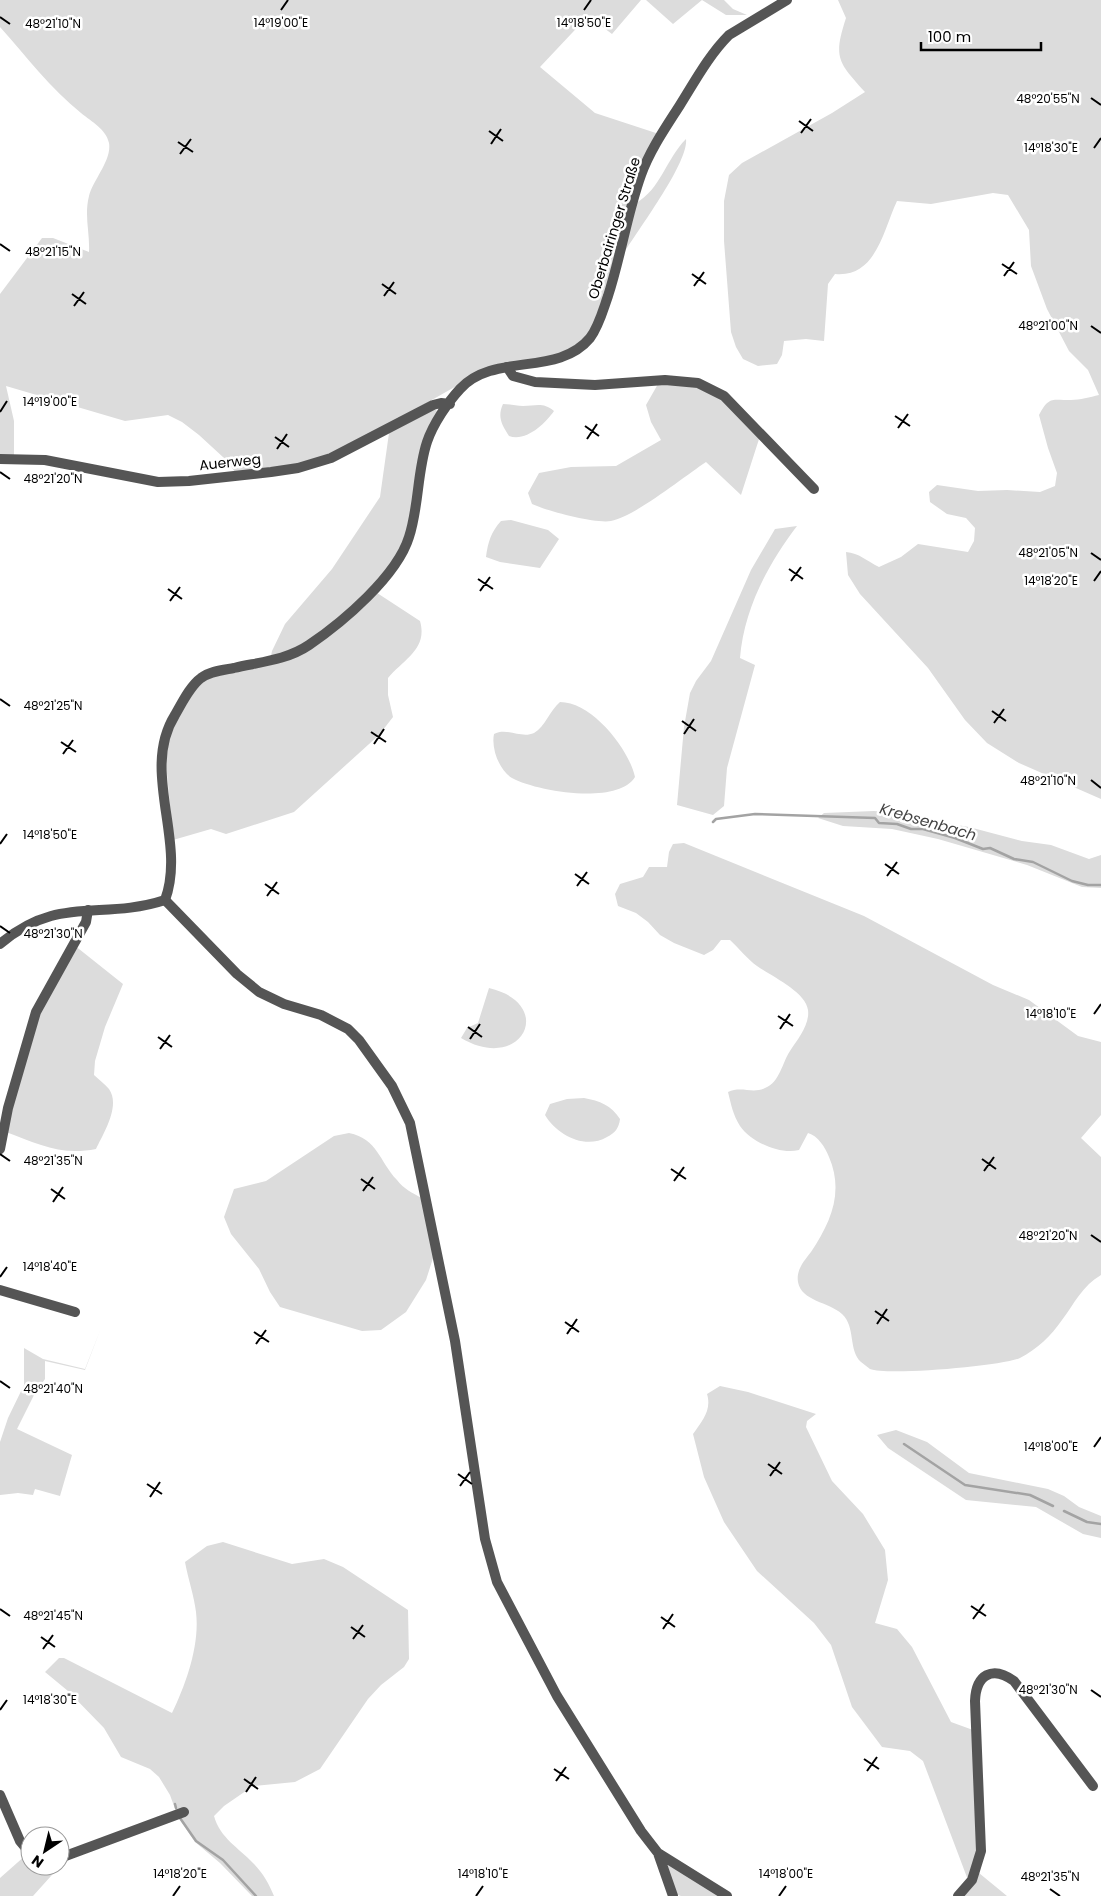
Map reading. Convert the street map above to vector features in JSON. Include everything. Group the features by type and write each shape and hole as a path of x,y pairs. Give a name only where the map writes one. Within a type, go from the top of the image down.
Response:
{"street":[{"name":"Oberbairinger Straße","path":"165,900 170,885 171,865 162,746 173,717 199,679 218,671 288,656 299,651 344,617 393,570 410,536 427,441 458,390 473,378 490,370 558,358 570,354 593,334 611,286 641,175 659,139 704,67 723,41 729,35 787,0"},
{"path":"507,367 512,376 534,382 595,385 665,380 698,383 711,388 730,402 814,489"},
{"name":"Auerweg","path":"0,459 45,460 158,482 189,481 271,472 298,468 331,458 433,405 441,402 450,404"},
{"path":"0,944 32,921 58,913 133,908 165,900 237,974 258,992 284,1004 321,1015 348,1029 372,1057 403,1105 410,1123 455,1341 485,1539 497,1582 557,1696 636,1824 658,1853 673,1896"},
{"path":"0,1149 8,1108 36,1012 86,922 88,910"},
{"path":"0,1290 75,1312"},
{"path":"958,1896 972,1880 981,1851 975,1701 978,1683 983,1678 996,1672 1004,1674 1014,1681 1093,1786"},
{"path":"0,1795 20,1841"},
{"path":"70,1854 184,1812"},
{"path":"658,1853 727,1896"}],"shaded area":[{"path":"0,0 641,0 612,34 588,16 540,67 595,113 659,134 600,311 585,339 561,354 460,384 347,448 301,464 236,473 224,458 199,435 182,422 168,415 125,421 6,386 14,421 14,456 0,457 0,294 42,238 53,238 89,252 87,210 89,196 108,156 109,143 102,130 59,94 0,27"},
{"path":"646,0 702,0 673,24"},
{"path":"702,0 724,0 733,9 747,15 726,15"},
{"path":"838,0 1101,0 1101,799 1019,763 987,743 965,720 928,668 860,594 848,575 846,552 859,556 879,567 901,557 918,544 968,552 974,541 975,528 966,518 947,514 930,502 929,492 937,485 978,491 1040,492 1055,486 1057,473 1039,415 1052,400 1078,400 1099,395 1088,370 1069,351 1047,309 1031,266 1029,230 1008,195 993,193 931,204 897,201 882,238 869,261 849,273 835,274 828,284 824,341 806,339 784,341 782,355 777,364 758,366 743,359 736,347 731,332 724,241 724,201 729,175 742,163 832,113 865,92 840,59 840,42 846,18"},
{"path":"686,139 685,150 680,163 651,213 624,253 636,203 652,190 673,155"},
{"path":"658,384 700,386 725,400 760,436 741,495 706,462 646,504 621,518 611,521 594,521 532,504 528,493 539,473 571,467 616,466 661,440 651,422 646,405"},
{"path":"503,404 520,406 543,405 554,411 534,431 515,437 509,436 502,424 500,413"},
{"path":"435,409 438,412 401,551 371,589 420,621 422,631 421,639 413,653 388,678 388,695 393,717 379,735 294,812 226,834 211,829 173,840 166,762 169,730 199,684 210,677 269,665 272,651 285,624 332,569 380,497 389,433"},
{"path":"511,520 548,530 559,539 540,568 500,562 486,557 492,533 501,521"},
{"path":"797,526 776,556 759,588 742,640 740,658 755,665 727,768 724,806 713,815 677,805 684,727 690,693 696,681 711,661 751,570 775,529"},
{"path":"560,702 572,704 596,718 617,741 625,753 635,777 626,786 612,791 595,793 558,791 524,783 512,778 503,770 495,752 494,734 499,732 524,735 534,733 541,727"},
{"path":"874,811 915,815 1022,841 1051,845 1089,859 1101,855 1101,888 1082,887 1027,865 938,839 892,829 843,826 818,818 824,813"},
{"path":"684,843 864,916 993,985 1029,1000 1078,1036 1101,1042 1101,1115 1081,1138 1101,1157 1101,1275 1084,1289 1058,1326 1032,1351 1020,1358 1009,1361 970,1367 920,1371 881,1371 870,1369 857,1357 849,1325 842,1314 810,1297 800,1288 798,1282 799,1270 818,1241 833,1206 835,1182 829,1157 821,1142 808,1133 799,1150 783,1151 758,1142 740,1126 734,1114 728,1092 733,1090 760,1090 774,1081 805,1027 808,1016 806,1003 795,991 753,963 730,940 721,940 713,950 704,955 674,943 660,935 636,913 618,906 615,894 620,884 643,877 649,867 667,867 669,852 673,844"},
{"path":"74,945 123,984 105,1027 95,1061 94,1075 109,1089 113,1103 112,1112 96,1149 83,1151 50,1148 6,1132 39,1009"},
{"path":"489,988 510,996 522,1008 526,1020 523,1032 515,1042 501,1048 483,1047 461,1038 467,1028 478,1023"},
{"path":"584,1098 605,1104 617,1114 620,1119 618,1128 612,1134 599,1141 581,1141 557,1129 545,1115 550,1104 567,1099"},
{"path":"349,1133 359,1136 372,1145 400,1183 422,1198 434,1255 426,1280 406,1312 381,1330 362,1331 280,1307 259,1269 231,1234 224,1217 234,1189 266,1181 334,1136"},
{"path":"101,1328 85,1370 45,1361 45,1379 34,1395 17,1429 72,1455 60,1496 35,1489 33,1495 18,1493 0,1495 0,1442 8,1418 24,1385 24,1348 43,1359 85,1369"},
{"path":"720,1386 748,1392 816,1414 807,1421 806,1427 832,1481 863,1514 885,1550 888,1580 875,1623 897,1629 912,1647 951,1722 973,1730 978,1854 968,1880 923,1761 910,1751 882,1747 852,1707 831,1645 814,1623 757,1571 724,1522 704,1477 693,1434 703,1420 707,1410 707,1394"},
{"path":"896,1430 927,1442 969,1473 1048,1489 1064,1496 1079,1507 1101,1516 1101,1538 1083,1534 1036,1507 966,1500 888,1448 877,1435"},
{"path":"223,1542 292,1564 324,1559 343,1567 408,1610 409,1659 404,1667 381,1685 368,1699 320,1769 295,1782 253,1786 224,1806 214,1816 225,1837 260,1871 274,1896 252,1896 220,1863 195,1842 178,1817 170,1795 159,1777 150,1769 121,1757 104,1728 68,1691 45,1672 59,1658 64,1658 172,1713 187,1677 196,1638 196,1612 185,1562 207,1546"},
{"path":"20,1860 20,1876 51,1876 33,1896 0,1896 0,1878"},
{"path":"670,1864 722,1896 681,1896 675,1894 666,1866"},
{"path":"979,1873 1007,1896 963,1896"}],"waterway":[{"name":"Krebsenbach","path":"713,822 716,819 755,814 875,818 879,823 897,824 911,829 923,829 955,838 983,849 990,848 1014,859 1033,862 1072,881 1088,885 1101,885"},
{"path":"904,1444 965,1485 1030,1495 1053,1506"},
{"path":"1064,1511 1087,1522 1101,1524"},
{"path":"175,1804 176,1808"},
{"path":"180,1818 196,1841 223,1860 256,1896"}]}
